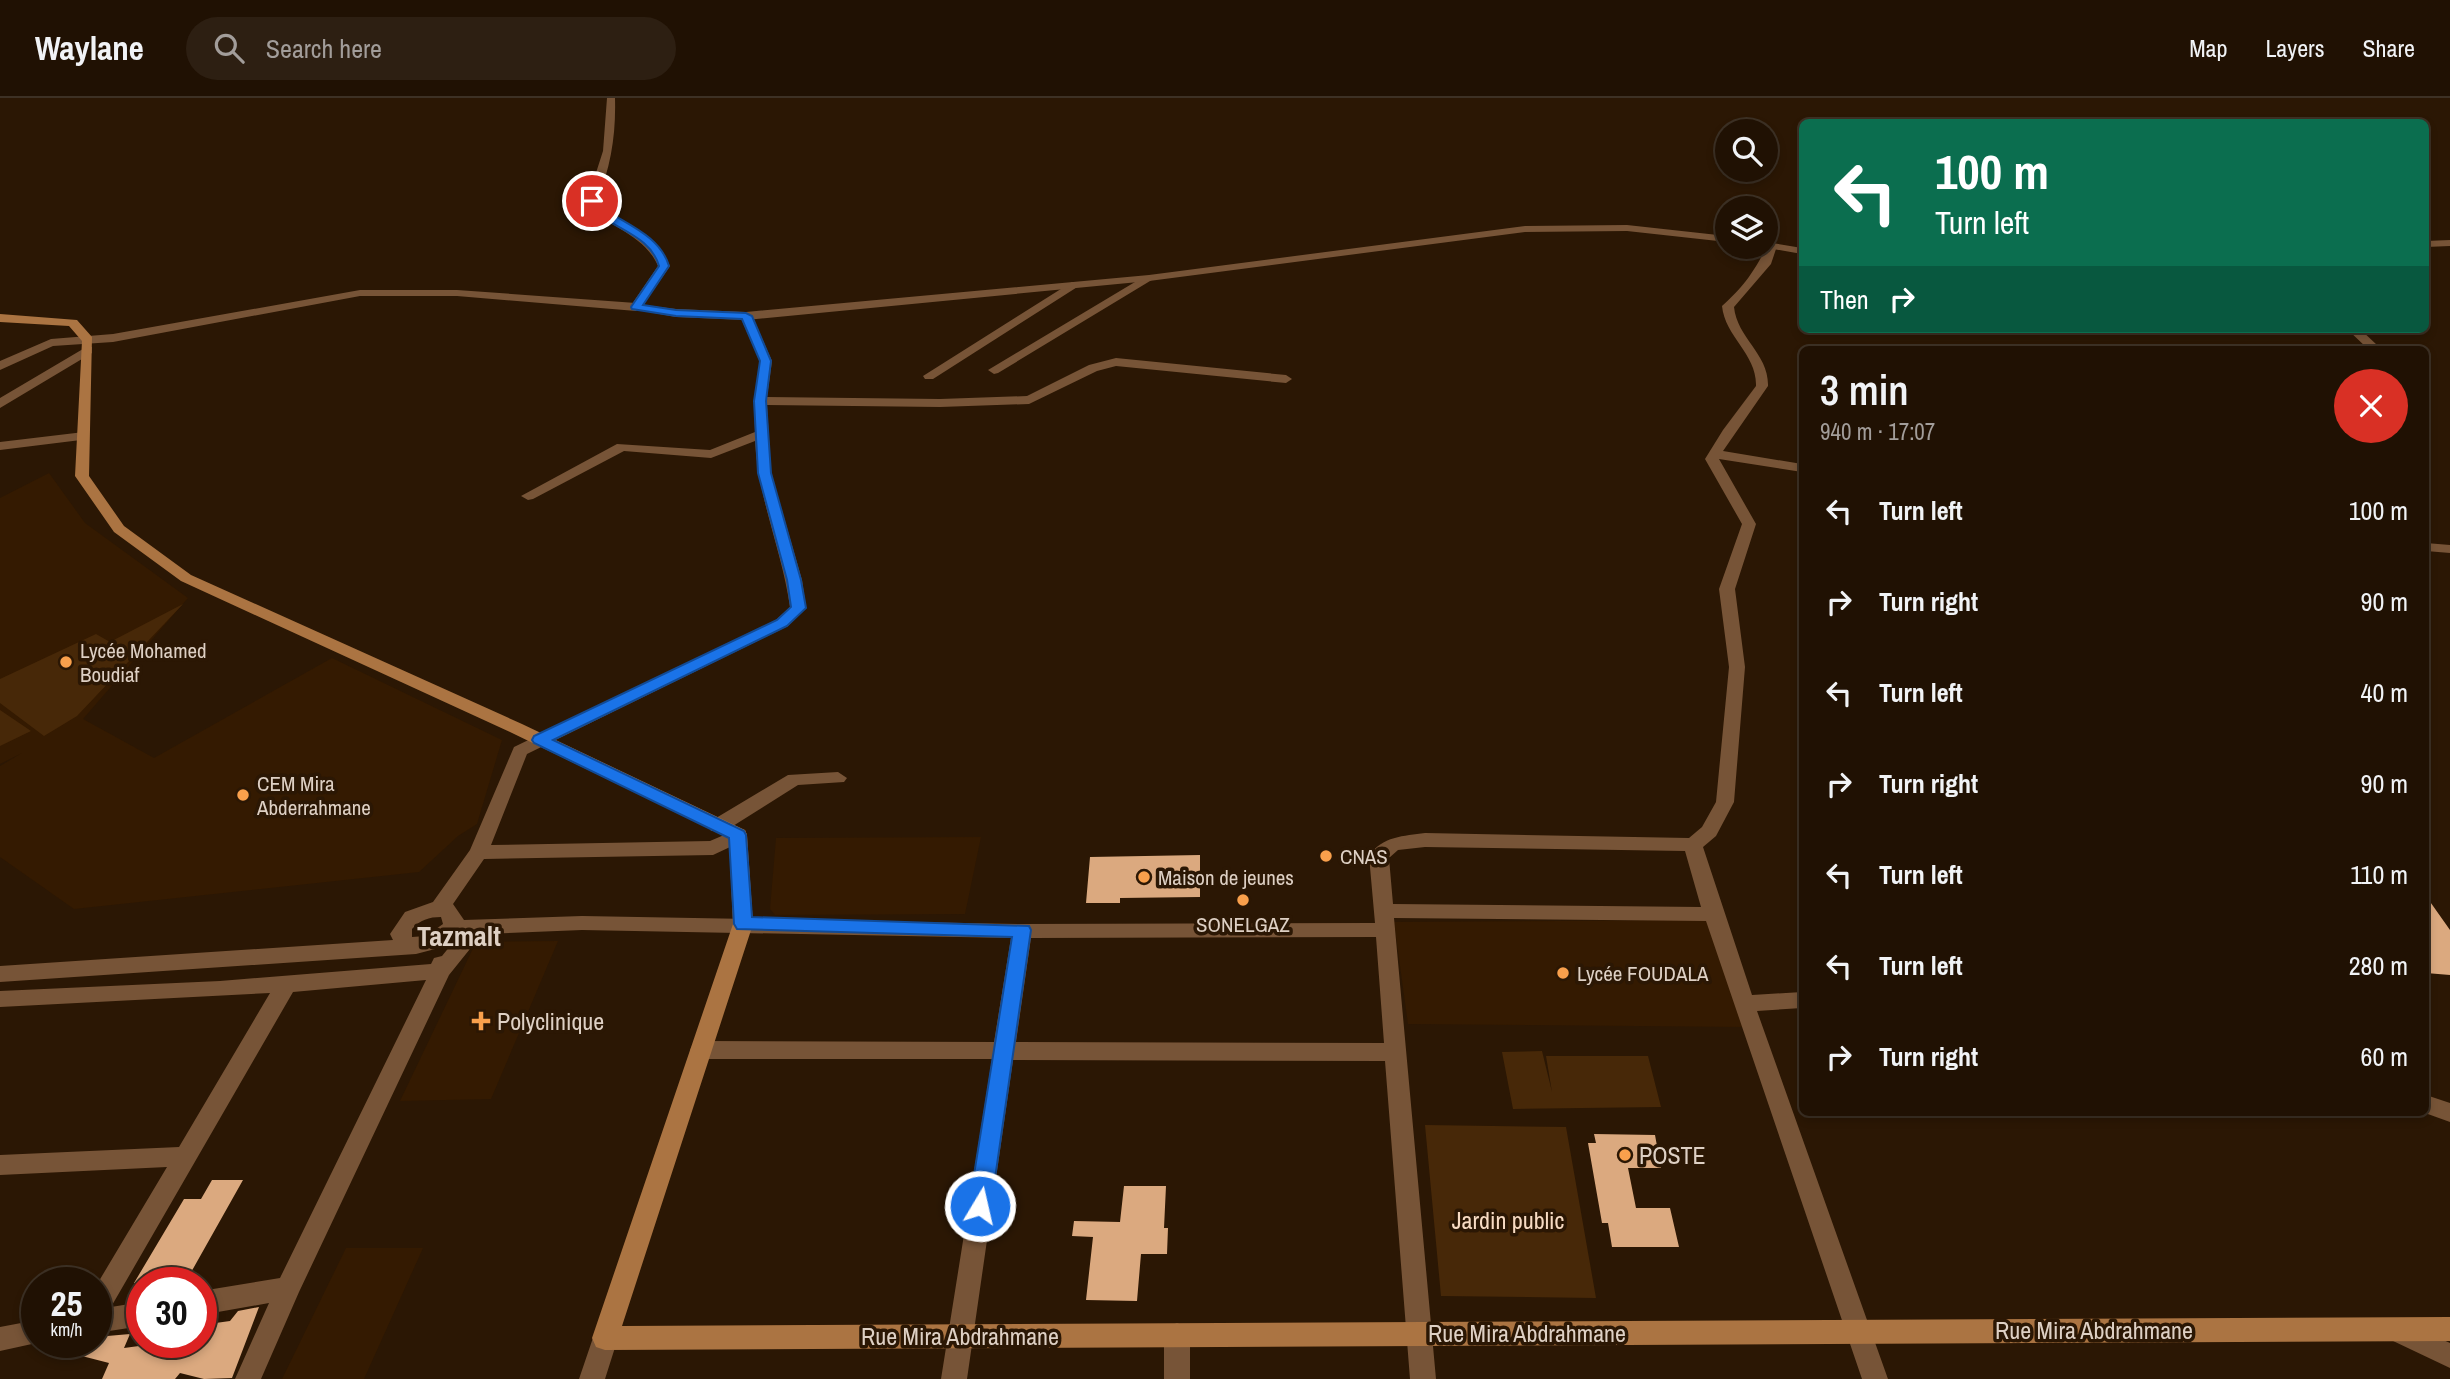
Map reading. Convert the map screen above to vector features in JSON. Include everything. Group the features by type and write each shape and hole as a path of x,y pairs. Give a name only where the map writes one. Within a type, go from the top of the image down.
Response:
{"main road":[{"path":"0,318 73,323 88,345 82,476 119,529 186,578 540,740 738,835 743,924 605,1338"},
{"name":"Rue Mira Abdrahmane","path":"605,1338 2450,1329"}],"street":[{"path":"611,98 611,142 602,177 592,201 597,209 641,235 661,255 661,270 636,307"},
{"path":"0,366 51,343 88,345 360,293 457,293 636,307 676,313 746,316 1149,278 1538,228 1588,225 1661,228 1715,237"},
{"path":"2429,244 2450,243"},
{"path":"1778,247 1799,251"},
{"path":"1423,1379 1379,856 1393,844 1425,839 1693,845 1709,831 1725,802 1737,667 1727,589 1749,524 1712,459 1721,440 1762,387 1762,374 1727,313 1728,306 1735,302 1767,259"},
{"path":"994,370 1149,278"},
{"path":"929,376 1076,284"},
{"path":"439,909 479,852 520,751 782,623 798,608 794,580 764,473 760,401 766,361 746,316"},
{"path":"2358,333 2371,345"},
{"path":"0,404 88,345"},
{"path":"760,401 927,403 1029,400 1093,368 1116,362 1286,379"},
{"path":"528,496 622,447 710,454 762,434"},
{"path":"0,446 84,436"},
{"path":"0,457 18,444"},
{"path":"1714,454 1799,468"},
{"path":"2429,547 2450,549"},
{"path":"718,826 794,779 838,778"},
{"path":"479,852 713,848 738,835"},
{"path":"1693,845 1713,914 1875,1379"},
{"path":"416,946 402,940 400,931 404,925 417,914 439,909 452,914 454,922 447,933 441,971"},
{"path":"0,974 416,946 447,933 478,927 582,923 1022,930 1713,914"},
{"path":"248,1379 288,1288 441,971 478,927"},
{"path":"954,1379 1022,930"},
{"path":"0,999 286,985 441,971"},
{"path":"112,1283 286,985"},
{"path":"1745,1004 1799,1000"},
{"path":"701,1049 1395,1052"},
{"path":"2429,1105 2450,1113"},
{"path":"0,1166 187,1156"},
{"path":"217,1300 288,1288"},
{"path":"2393,1329 2450,1356"},
{"path":"0,1339 21,1335"},
{"path":"1177,1335 1177,1379"},
{"path":"592,1379 605,1338"}],"shaded area":[{"name":"CEM Mira Abderrahmane","path":"49,473 85,523 188,598 83,719 154,758 332,658 502,740 477,824 458,836 419,872 74,909 0,857 0,766 22,753 0,764 0,498"},
{"path":"981,837 965,914 775,915 770,909 776,838"},
{"name":"Lycée FOUDALA","path":"1706,920 1745,1027 1408,1024 1394,922"},
{"name":"Polyclinique","path":"558,941 491,1099 400,1101 476,942"},
{"path":"346,1248 423,1248 364,1379 282,1379"}],"green space":[{"path":"183,604 77,716 44,736 0,703 0,679 96,634 110,642"},
{"path":"0,710 31,731 0,746"},
{"path":"1542,1051 1552,1092 1546,1056 1648,1056 1661,1107 1513,1109 1502,1052"},
{"name":"Jardin public","path":"1425,1125 1566,1127 1596,1298 1441,1296"}],"building":[{"name":"Maison de jeunes","path":"1200,855 1200,897 1120,898 1120,903 1086,903 1090,857"},
{"path":"2429,900 2450,930 2450,975 2429,973"},
{"path":"1594,1134 1655,1135 1661,1168 1628,1168 1636,1208 1670,1208 1679,1247 1612,1247 1608,1223 1602,1223 1588,1143 1596,1143"},
{"path":"212,1180 243,1180 194,1267 144,1267 184,1199 201,1199"},
{"path":"1124,1186 1166,1186 1164,1228 1168,1228 1167,1254 1141,1254 1137,1301 1086,1300 1093,1237 1072,1236 1074,1221 1120,1222"},
{"path":"259,1307 232,1378 204,1379 180,1373 175,1379 102,1379 109,1363 90,1358 112,1358 112,1336 126,1334 126,1358 217,1358 217,1323 230,1321 238,1311"}],"place":[{"name":"Lycée Mohamed Boudiaf","path":"66,662"},
{"name":"CEM Mira Abderrahmane","path":"243,795"},
{"name":"CNAS","path":"1326,856"},
{"name":"Maison de jeunes","path":"1144,877"},
{"name":"SONELGAZ","path":"1243,900"},
{"name":"Lycée FOUDALA","path":"1563,973"},
{"name":"Polyclinique","path":"481,1021"},
{"name":"POSTE","path":"1625,1155"}],"district":[{"name":"Tazmalt","path":"459,936"}],"route":[{"path":"592,201 597,209 641,235 661,255 664,266 636,307 676,313 746,316 766,361 760,401 764,473 794,580 798,608 782,623 540,740 738,835 743,924 1022,930 980,1206"}]}
